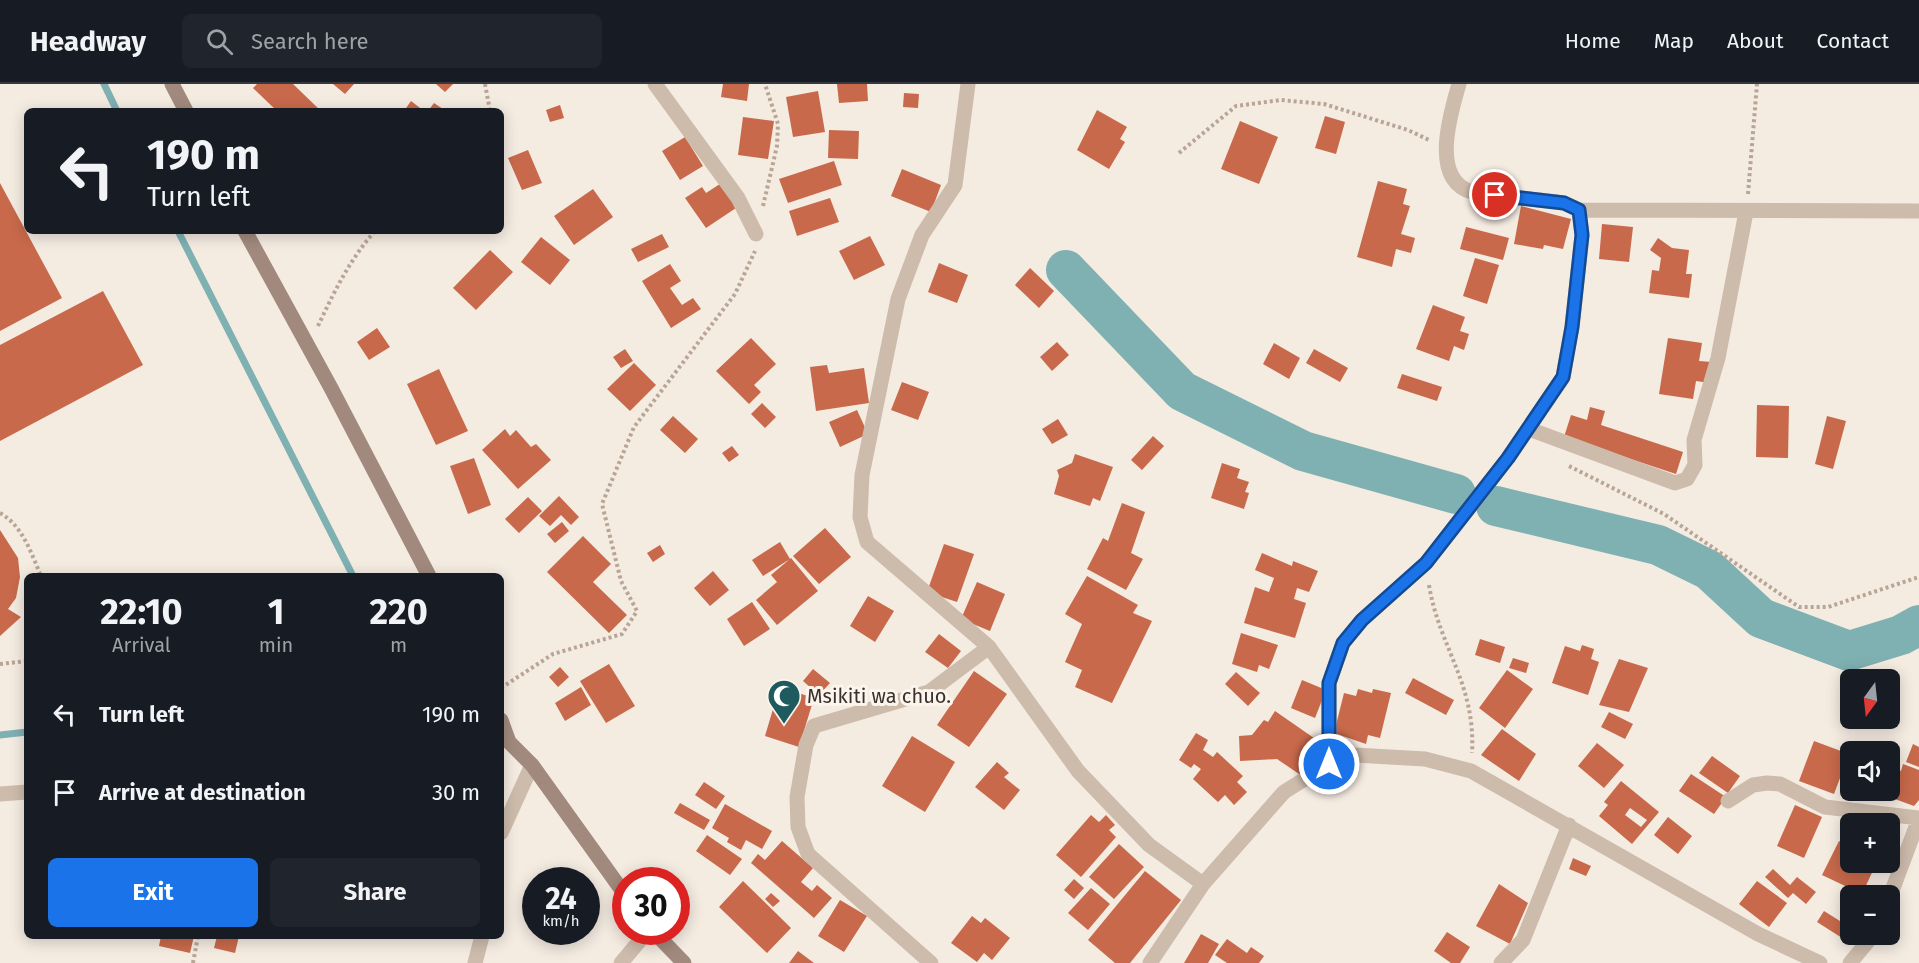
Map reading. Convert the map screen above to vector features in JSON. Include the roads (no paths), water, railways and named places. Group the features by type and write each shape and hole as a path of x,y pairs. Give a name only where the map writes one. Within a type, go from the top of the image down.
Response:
{"main road":[{"path":"247,234 308,345 427,573"},
{"path":"505,742 532,765 612,876"},
{"path":"667,945 684,963"}],"street":[{"path":"655,84 738,198 756,234"},
{"path":"968,84 955,185 922,235 898,299 862,475 860,517 867,542 989,647 1078,771 1149,845 1203,884"},
{"path":"1459,84 1446,148 1449,172 1460,189 1564,203 1579,210 1919,211"},
{"path":"1329,764 1329,683 1343,643 1362,620 1426,563 1529,429 1563,377 1572,327 1582,235 1579,210"},
{"path":"1529,429 1676,483 1686,478 1695,465 1694,440 1718,358 1746,212"},
{"path":"931,963 808,854 798,827 796,797 806,745 814,726 929,692 989,647"},
{"path":"1150,963 1203,884 1284,792 1329,764 1355,755 1425,759 1471,771 1758,934 1820,963"},
{"path":"504,826 532,765"},
{"path":"1728,801 1754,785 1780,784 1825,807 1919,819 1894,885"},
{"path":"0,794 24,792"},
{"path":"1501,963 1523,940 1569,825"},
{"path":"475,963 481,939"},
{"path":"621,963 636,945"},
{"path":"1850,963 1865,945"},
{"path":"1866,963 1871,945"}],"waterway":[{"path":"104,84 116,108"},
{"path":"180,234 351,573"},
{"path":"1066,270 1182,391 1303,451 1456,494"},
{"path":"1496,506 1658,545 1709,570 1761,618 1849,651 1901,635 1919,625"},
{"path":"0,735 24,732"}],"place":[{"name":"Msikiti wa chuo.","path":"784,725"}]}
